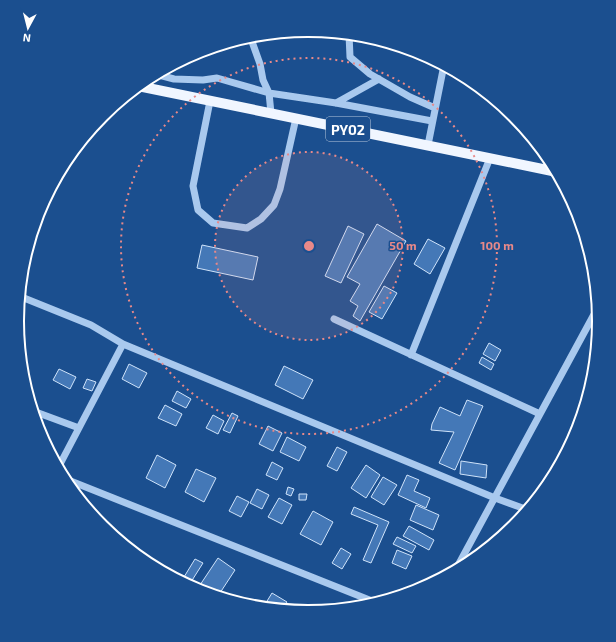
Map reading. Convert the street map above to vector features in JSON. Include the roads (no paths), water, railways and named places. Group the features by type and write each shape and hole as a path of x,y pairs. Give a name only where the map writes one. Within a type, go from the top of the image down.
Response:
{"main road":[{"name":"PY02","path":"146,88 549,170"}],"street":[{"path":"349,40 350,57 370,74 435,108"},
{"path":"252,42 260,64 263,80 269,93 271,113"},
{"path":"428,146 443,71"},
{"path":"164,76 174,79 203,80 217,78 269,93 336,102 432,121"},
{"path":"336,102 379,79"},
{"path":"210,100 193,186 198,210 213,223 247,228 261,219 274,205 280,189 296,118"},
{"path":"411,355 490,158"},
{"path":"25,298 91,325 123,344 522,508"},
{"path":"461,560 592,318"},
{"path":"334,319 540,414"},
{"path":"61,462 123,344"},
{"path":"39,413 79,428"},
{"path":"74,482 367,599"}]}
